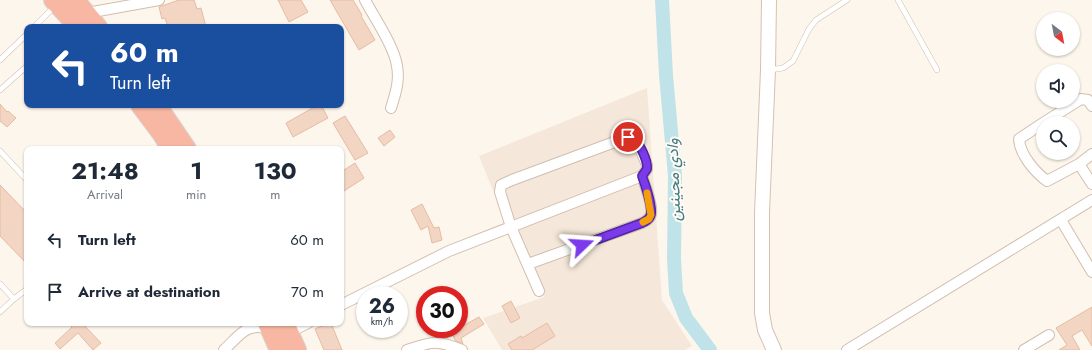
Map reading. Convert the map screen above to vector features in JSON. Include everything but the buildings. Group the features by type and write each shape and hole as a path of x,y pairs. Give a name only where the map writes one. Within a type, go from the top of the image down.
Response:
{"highway":[{"path":"75,0 81,22"},
{"path":"56,2 81,22"},
{"path":"142,108 161,132 169,146"},
{"path":"159,108 185,146"},
{"path":"278,327 280,350"},
{"path":"278,327 297,350"}],"street":[{"path":"81,22 159,0"},
{"path":"365,0 390,45 396,62 398,78 396,93 391,108"},
{"path":"769,0 768,70 762,213 762,313 765,330 774,350"},
{"path":"1054,116 1081,99 1088,100 1092,106"},
{"path":"1036,128 1019,140 1020,145 1035,172 1047,181 1079,164 1092,154"},
{"path":"344,304 449,251 511,227 642,176 647,169 647,165 637,141 632,137 501,185 500,192 511,227 540,291"},
{"path":"1079,164 1092,184"},
{"path":"528,264 642,223 649,219 651,215 651,208 642,176"},
{"path":"847,350 1092,200"},
{"path":"1061,220 1092,272"},
{"path":"224,350 247,326 278,327"},
{"path":"1024,350 1049,335"},
{"path":"407,350 426,343 436,342 446,343 462,350"}],"lane":[{"path":"768,70 783,68 793,61 809,29 816,20 847,0"},
{"path":"898,0 937,70"},
{"path":"37,24 56,2"},
{"path":"0,60 24,37"},
{"path":"0,90 24,69"},
{"path":"0,151 24,177"},
{"path":"0,284 14,299"},
{"path":"0,312 24,291"}],"shaded area":[{"path":"647,88 662,300 692,346 685,350 502,350 483,318 544,297 512,227 505,220 479,156"}],"waterway":[{"name":"وادي مجينين","path":"662,0 666,75 675,176 674,259 676,293 686,318 710,350"}],"slow traffic":[{"path":"643,222 649,219 651,215 651,208 647,193"}],"route":[{"path":"582,245 642,223 649,219 651,215 651,208 642,176 647,169 647,165 637,141 632,137 628,137"}]}
